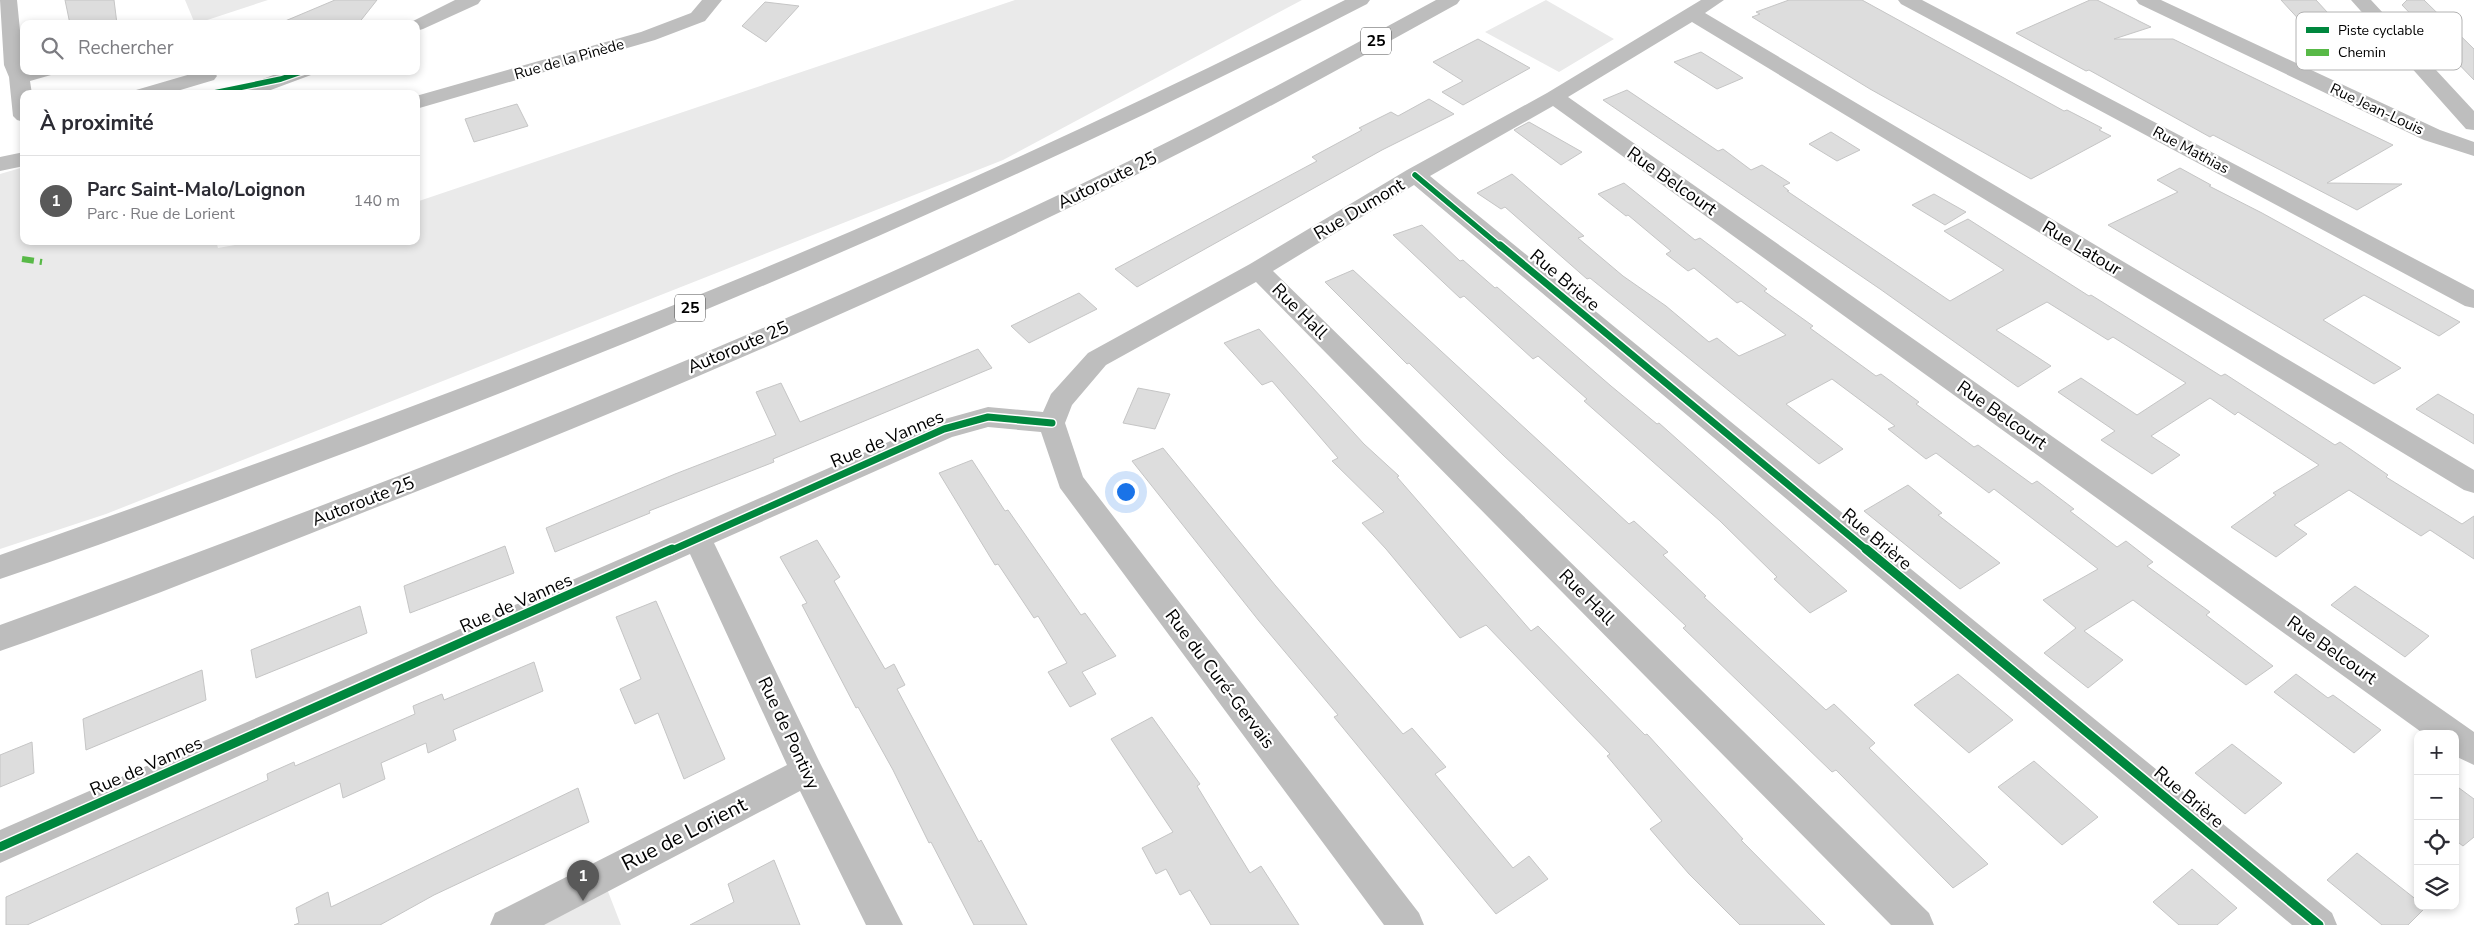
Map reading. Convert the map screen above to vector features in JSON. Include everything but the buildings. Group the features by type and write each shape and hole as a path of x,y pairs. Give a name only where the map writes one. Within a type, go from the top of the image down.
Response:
{"highway":[{"name":"25","path":"0,567 401,421 739,288 1082,137 1360,0"},
{"name":"Autoroute 25","path":"0,638 425,477 819,313 1005,229 1147,161 1259,104 1450,0"}],"street":[{"path":"7,0 14,65 19,77 21,90"},
{"path":"420,23 471,0"},
{"name":"Rue de la Pinède","path":"420,102 648,36 698,17 712,0"},
{"name":"Rue Dumont","path":"1052,423 1060,400 1098,358 1258,270 1415,175 1554,97 1714,0"},
{"name":"Rue Mathias","path":"1908,0 2474,300"},
{"name":"Rue Jean-Louis","path":"2146,0 2432,135 2474,149"},
{"path":"2361,0 2372,12"},
{"name":"Rue Latour","path":"1691,13 2474,483"},
{"path":"2425,70 2474,124"},
{"path":"19,77 27,75"},
{"path":"156,90 205,75"},
{"path":"208,75 215,90"},
{"path":"256,90 299,79"},
{"name":"Rue Belcourt","path":"1554,97 2444,730"},
{"path":"0,164 20,159"},
{"name":"Rue Brière","path":"1415,175 2320,925"},
{"name":"Rue Hall","path":"1258,270 1916,925"},
{"name":"Rue de Vannes","path":"0,847 698,539 944,428 988,417 1052,423"},
{"name":"Rue du Curé-Gervais","path":"1052,423 1070,481 1406,925"},
{"name":"Rue de Pontivy","path":"698,539 807,771 885,925"},
{"path":"2459,740 2474,751"},
{"name":"Rue de Lorient","path":"508,925 807,771"}],"shaded area":[{"path":"185,0 268,0 207,20 193,20"},
{"path":"1015,0 1302,0 1003,160 106,514 0,549 0,174 20,168 20,245 217,245 218,248 235,245 420,245 420,201"},
{"path":"1546,0 1614,39 1559,72 1485,32"},
{"path":"602,876 621,925 508,925"}],"marked path":[{"path":"22,259 42,262"}],"cycle path":[{"path":"225,90 293,75"},
{"path":"1415,175 2319,925"},
{"path":"0,847 944,429 988,417 1052,423"}],"place":[{"name":"Parc Saint-Malo/Loignon","path":"583,901"}]}
